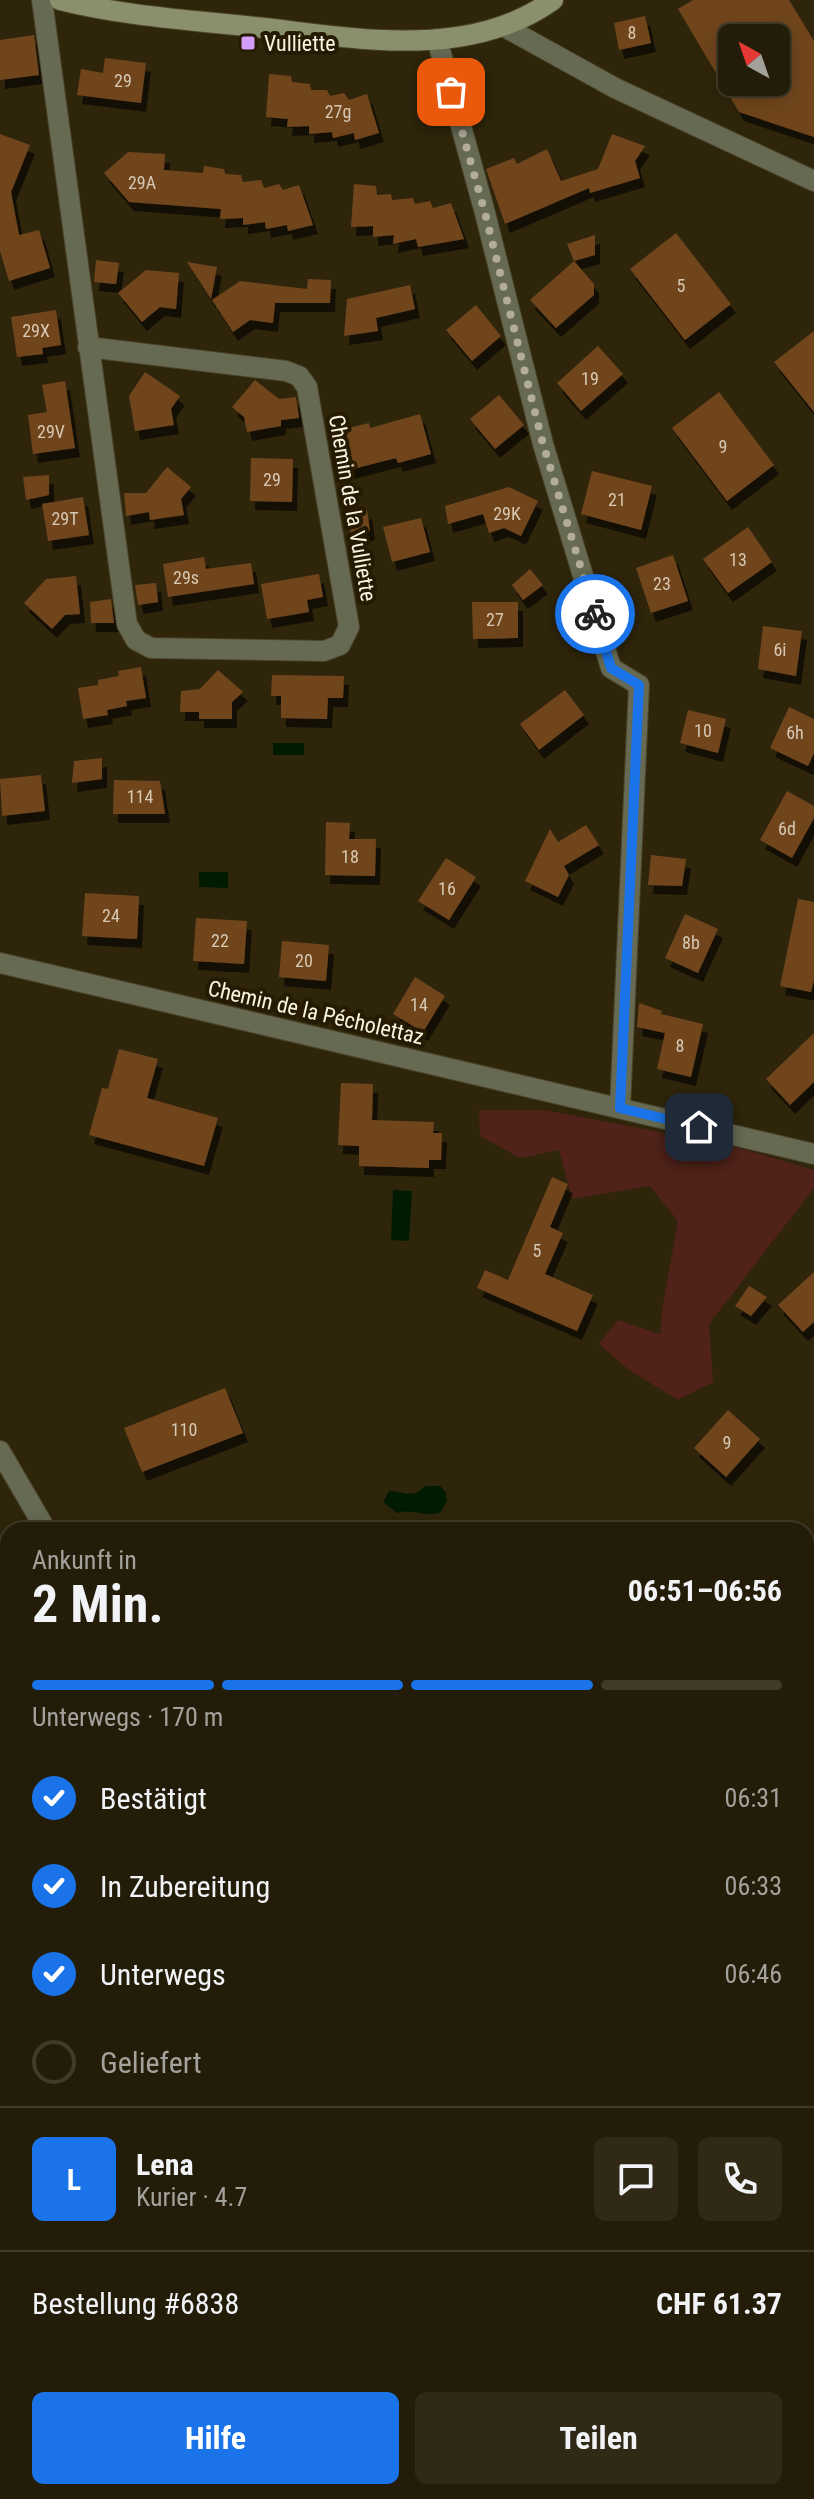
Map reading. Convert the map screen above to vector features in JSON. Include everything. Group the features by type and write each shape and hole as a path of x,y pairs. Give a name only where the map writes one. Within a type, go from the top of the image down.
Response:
{"main road":[{"path":"60,0 103,9 345,37 437,39 475,34 503,26 553,0"}],"street":[{"name":"Chemin de la Vulliette","path":"42,0 88,347 127,624 136,640 151,648 324,651 340,645 349,627 307,387 299,376 286,371 88,347"},
{"path":"503,26 615,88 814,181"},
{"path":"437,39 543,444 611,668 639,685 620,1108"},
{"name":"Chemin de la Pécholettaz","path":"0,963 814,1154"},
{"path":"0,1451 41,1522"}],"shaded area":[{"path":"273,743 304,743 304,755 273,755"},
{"path":"199,872 228,872 228,888 199,887"},
{"path":"479,1110 545,1110 732,1146 814,1170 814,1188 709,1324 713,1382 678,1400 629,1370 599,1344 618,1320 660,1334 678,1221 650,1186 572,1199 559,1150 520,1158 480,1136"},
{"path":"393,1190 412,1191 409,1241 391,1240"},
{"path":"425,1486 440,1486 446,1493 447,1501 440,1513 397,1513 383,1502 389,1491 412,1494"}],"building":[{"path":"693,0 789,0 814,41 814,137 739,112 730,96 790,96 790,24 718,24 718,77 678,9"},
{"path":"645,16 651,43 619,50 614,23"},
{"path":"34,35 39,75 0,80 0,40"},
{"path":"105,58 146,63 141,103 77,95 81,69 103,73"},
{"path":"269,74 291,76 292,82 310,84 311,90 327,90 330,96 344,93 349,100 367,94 379,133 355,140 354,133 333,138 332,132 309,134 309,126 287,127 288,119 266,117"},
{"path":"0,134 30,145 11,192 19,235 39,230 50,268 9,281 0,251"},
{"path":"612,134 645,146 635,161 640,178 590,193 589,188 505,224 486,169 514,158 517,164 547,149 561,181 598,169"},
{"path":"128,152 165,154 164,170 203,173 204,166 224,169 225,174 241,175 243,182 261,180 264,188 279,184 283,190 299,185 313,225 288,231 287,225 266,229 265,222 243,225 243,218 220,219 221,209 129,202 104,173"},
{"path":"354,184 376,186 377,195 391,194 392,200 413,198 415,204 430,201 433,208 451,203 464,239 418,247 416,239 393,244 394,235 373,237 373,226 351,227"},
{"path":"676,233 731,304 685,340 630,269"},
{"path":"595,235 595,255 574,261 567,244"},
{"path":"96,260 119,263 116,284 94,282"},
{"path":"574,261 594,284 594,295 556,328 530,300"},
{"path":"187,262 217,267 211,299"},
{"path":"146,270 179,273 176,309 160,307 142,322 118,293"},
{"path":"308,279 331,280 330,303 275,303 273,323 250,320 233,332 212,300 240,281 307,289"},
{"path":"410,285 415,309 376,318 378,331 344,336 347,299"},
{"path":"476,305 501,336 472,361 446,330"},
{"path":"56,310 61,345 42,348 43,354 17,357 11,317"},
{"path":"814,331 814,412 774,362"},
{"path":"598,346 623,374 581,411 557,383"},
{"path":"145,372 180,396 171,409 174,425 135,431 129,396"},
{"path":"255,380 279,399 296,397 299,418 281,420 281,426 247,432 244,417 232,407"},
{"path":"65,381 75,448 33,454 28,415 47,412 42,385"},
{"path":"719,392 774,465 727,501 672,428"},
{"path":"499,395 524,425 495,449 470,419"},
{"path":"420,414 431,454 398,463 396,458 341,472 332,432 369,423 370,428"},
{"path":"251,458 293,459 292,502 250,501"},
{"path":"167,467 191,487 181,499 184,515 150,520 149,512 126,516 124,493 146,493"},
{"path":"592,471 652,486 641,530 581,514"},
{"path":"49,475 49,495 26,500 23,477"},
{"path":"509,487 538,501 521,536 504,528 489,533 483,514 448,524 445,506"},
{"path":"83,497 89,535 48,541 42,504"},
{"path":"367,510 370,531 352,536 346,516"},
{"path":"421,518 430,552 392,562 383,527"},
{"path":"748,527 772,562 728,593 703,559"},
{"path":"673,555 688,601 651,613 636,568"},
{"path":"204,557 206,569 251,563 254,584 168,597 163,564"},
{"path":"530,569 543,585 523,600 512,585"},
{"path":"319,574 323,597 307,600 309,612 267,619 261,584"},
{"path":"76,576 80,614 65,615 52,629 24,603 46,579"},
{"path":"156,583 158,602 138,605 135,585"},
{"path":"111,599 114,623 91,623 90,602"},
{"path":"472,602 518,602 518,638 473,639"},
{"path":"763,626 802,631 796,676 758,669"},
{"path":"141,667 146,698 126,701 127,706 107,710 108,715 83,719 78,688 98,685 98,680 119,676 118,671"},
{"path":"218,670 243,692 232,702 232,719 199,719 199,712 180,712 181,691 200,689"},
{"path":"272,675 344,676 343,698 328,698 327,719 281,718 281,696 271,696"},
{"path":"565,690 584,715 539,750 520,724"},
{"path":"789,707 814,719 814,753 808,766 770,748"},
{"path":"688,710 726,719 718,753 680,743"},
{"path":"102,758 102,779 72,783 74,761"},
{"path":"41,775 45,811 2,816 0,779"},
{"path":"114,780 160,781 165,814 113,814"},
{"path":"787,791 814,806 814,818 792,858 760,840"},
{"path":"326,822 350,823 349,839 376,839 375,876 325,875"},
{"path":"586,825 599,845 564,866 569,875 558,897 525,881 550,829 558,842"},
{"path":"651,855 686,859 682,886 648,885"},
{"path":"446,858 476,877 449,920 418,901"},
{"path":"85,893 139,896 137,939 82,936"},
{"path":"798,899 814,902 814,980 811,992 780,986"},
{"path":"685,914 718,929 698,973 665,958"},
{"path":"196,918 247,921 244,964 193,961"},
{"path":"282,941 329,945 326,981 279,977"},
{"path":"415,977 445,996 423,1032 393,1014"},
{"path":"639,1003 662,1011 661,1014 703,1024 691,1077 657,1069 665,1033 637,1027"},
{"path":"814,1033 814,1082 790,1105 766,1079"},
{"path":"119,1049 158,1059 147,1098 218,1118 204,1166 89,1135 102,1088 108,1089"},
{"path":"341,1083 373,1084 372,1120 434,1122 433,1133 442,1133 441,1160 429,1160 429,1168 359,1166 359,1146 338,1145"},
{"path":"552,1177 568,1184 550,1227 563,1233 545,1274 593,1295 577,1331 477,1288 485,1270 508,1280"},
{"path":"814,1272 814,1322 803,1332 778,1305"},
{"path":"749,1286 767,1297 751,1316 735,1306"},
{"path":"225,1388 243,1433 142,1472 124,1428"},
{"path":"728,1410 760,1439 726,1477 694,1448"}],"way so far":[{"path":"451,92 543,444 595,614"}],"place":[{"name":"Vulliette","path":"248,43"}],"route":[{"path":"595,614 611,668 639,685 620,1108 699,1127"}]}
